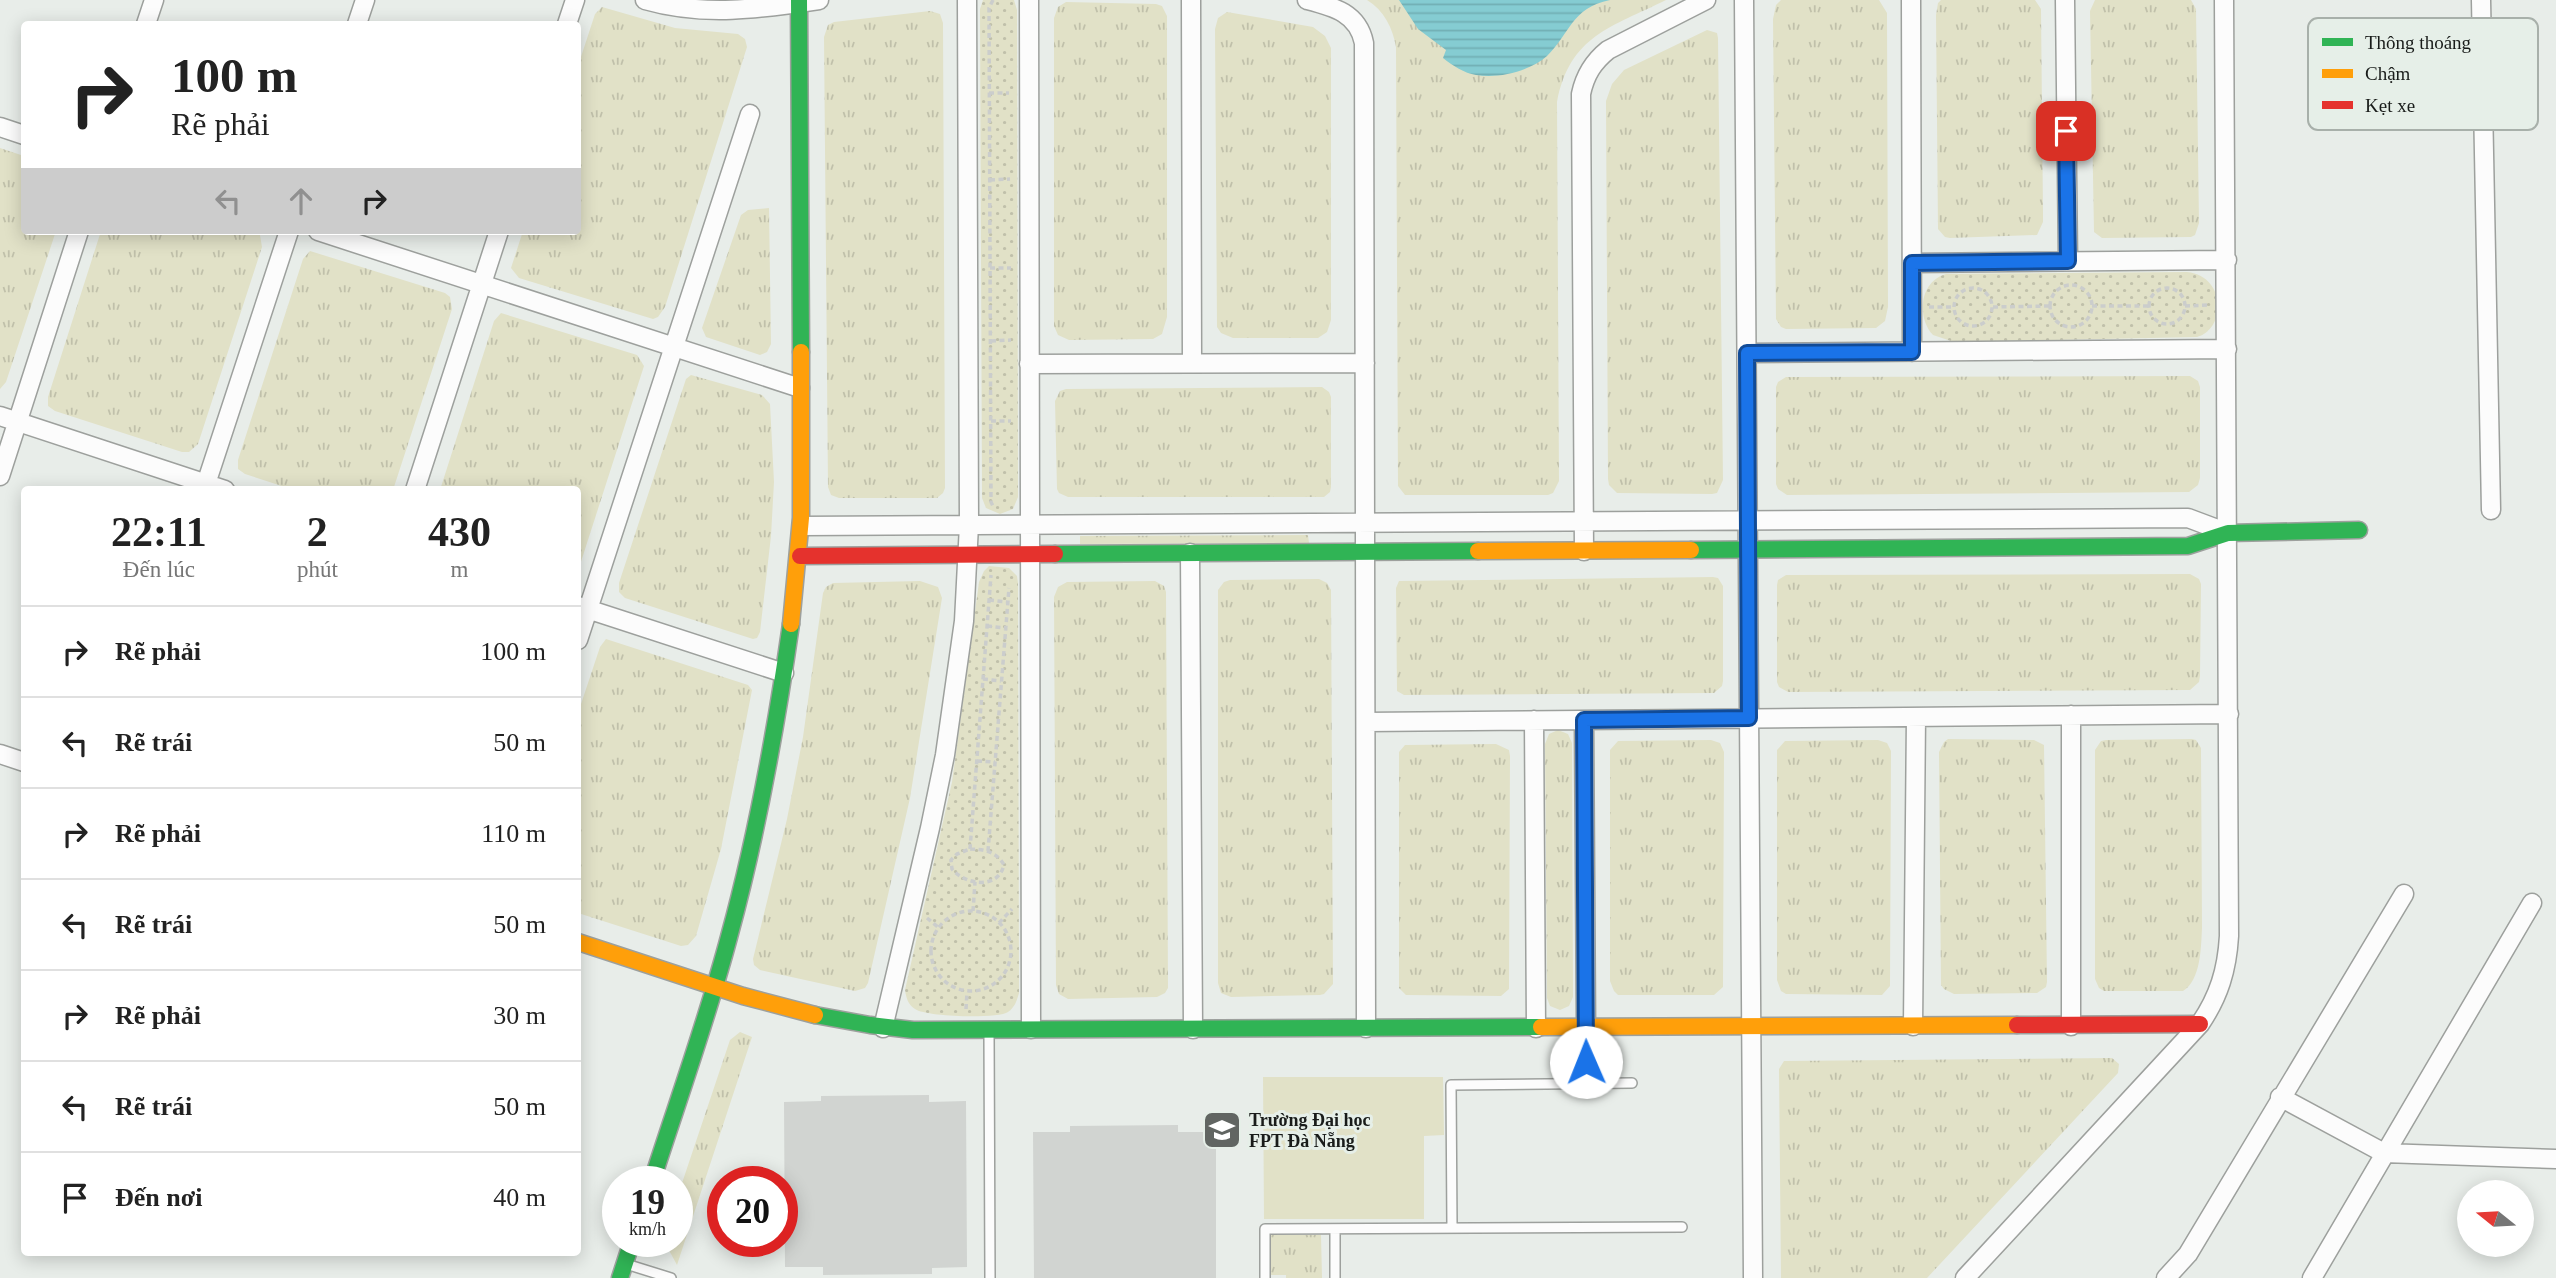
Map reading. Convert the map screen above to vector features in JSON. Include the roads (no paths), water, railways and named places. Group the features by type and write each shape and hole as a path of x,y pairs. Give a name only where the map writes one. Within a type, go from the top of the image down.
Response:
{"street":[{"path":"147,21 154,0"},
{"path":"357,21 365,0"},
{"path":"568,21 575,0"},
{"path":"645,0 677,8 718,11 819,0"},
{"path":"883,1028 913,907 945,755 964,621 969,525 967,0"},
{"path":"1029,0 1031,1030"},
{"path":"1191,0 1192,363"},
{"path":"1307,0 1340,10 1354,19 1364,43 1366,1028"},
{"path":"1584,551 1583,81 1608,50 1706,0"},
{"path":"1744,0 1753,1278"},
{"path":"1911,0 1912,352"},
{"path":"2065,0 2068,261"},
{"path":"1965,1278 2200,1024 2218,993 2228,956 2224,0"},
{"path":"2481,0 2481,18"},
{"path":"657,1166 715,987 746,873 783,673 800,556 799,2"},
{"path":"750,114 583,607 783,673"},
{"path":"0,127 21,134"},
{"path":"2484,130 2491,510"},
{"path":"0,476 78,235"},
{"path":"205,486 288,235"},
{"path":"330,235 800,388"},
{"path":"416,486 498,235"},
{"path":"1912,263 2227,260"},
{"path":"1747,353 2227,349"},
{"path":"1029,364 1365,363"},
{"path":"0,416 202,486"},
{"path":"802,526 2188,518 2228,533"},
{"path":"800,556 2188,546 2228,533 2359,530"},
{"path":"1190,553 1194,1029"},
{"path":"1366,722 2228,714"},
{"path":"2071,715 2071,1026"},
{"path":"1913,1026 1916,717"},
{"path":"1534,720 1536,1027"},
{"path":"1584,720 1586,1028"},
{"path":"0,754 21,761"},
{"path":"2166,1278 2188,1254 2404,894"},
{"path":"2312,1278 2532,903"},
{"path":"581,943 796,1012 883,1028 1031,1030 2200,1024"},
{"path":"2280,1097 2384,1153 2556,1159"}],"lane":[{"path":"1586,1028 1587,1084"},
{"path":"989,1030 990,1278"},
{"path":"1452,1228 1451,1085 1632,1083"},
{"path":"1265,1278 1265,1229 1682,1227"},
{"path":"1335,1229 1335,1278"},
{"path":"622,1271 671,1278"}],"water":[{"path":"1399,0 1610,0 1579,15 1555,48 1532,66 1514,73 1485,76 1463,71 1443,58 1446,50 1418,29"}],"place":[{"name":"Trường Đại học FPT Đà Nẵng","path":"1222,1130"}]}
